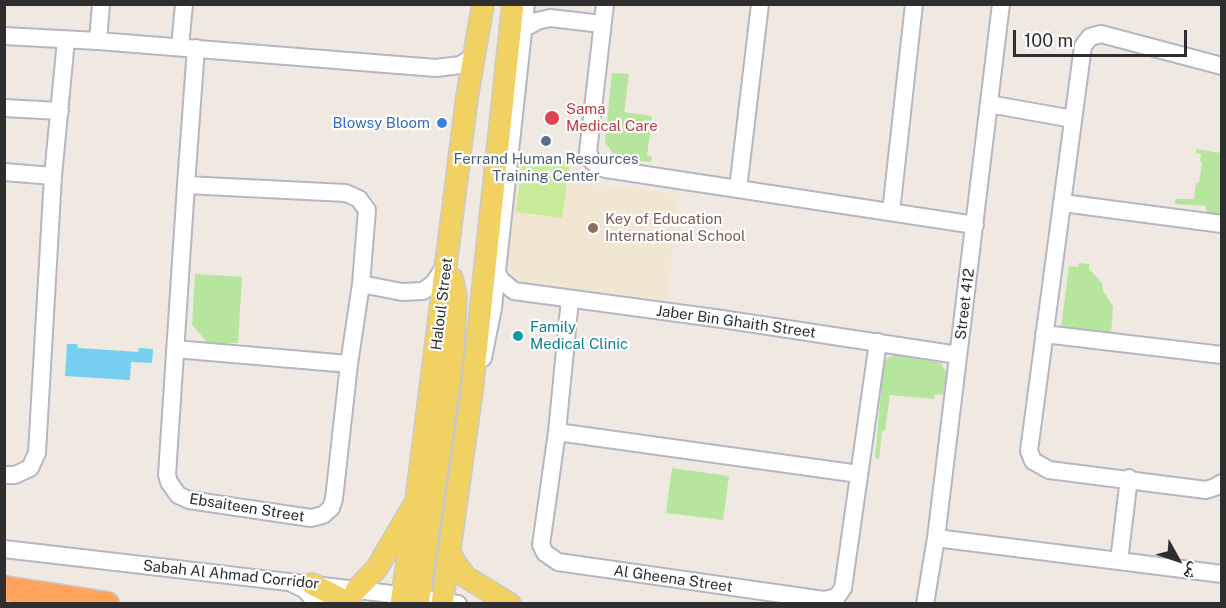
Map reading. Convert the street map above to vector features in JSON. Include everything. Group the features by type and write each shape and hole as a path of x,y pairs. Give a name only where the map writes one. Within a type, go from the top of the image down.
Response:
{"highway":[{"path":"4,588 107,603"}],"main road":[{"name":"Haloul Street","path":"410,600 416,502 467,97 483,4"},
{"path":"445,603 449,551 472,390 513,4"},
{"path":"410,600 455,327 456,297 447,264"},
{"path":"315,594 354,597 377,568 416,502"},
{"path":"449,551 466,577 510,603"}],"street":[{"path":"98,41 101,4"},
{"name":"Ebsaiteen Street","path":"184,4 188,48 186,184 168,475 174,491 189,500 311,518 323,515 332,504 368,215 363,204 353,195 346,193 186,184"},
{"path":"472,390 484,355 493,308 526,4"},
{"path":"537,4 550,18"},
{"path":"605,4 588,152 592,161 606,169 975,225"},
{"path":"738,189 760,4"},
{"path":"891,212 914,4"},
{"name":"Street 412","path":"925,603 936,538 1001,4"},
{"path":"523,29 537,21 550,18 602,24"},
{"path":"1221,66 1106,35 1095,35 1086,42 1081,54 1029,451 1030,457 1049,470 1206,489 1221,483"},
{"path":"4,36 98,41 436,68 450,67 473,57"},
{"path":"4,475 15,475 30,468 37,453 53,176 66,40"},
{"path":"436,68 456,78 467,97"},
{"path":"989,104 1073,119"},
{"path":"4,108 60,111"},
{"path":"4,172 53,176"},
{"path":"1063,203 1221,225"},
{"path":"361,285 402,292 423,291 434,283 447,264"},
{"path":"493,308 514,291 501,280 496,272"},
{"name":"Jaber Bin Ghaith Street","path":"514,291 958,355"},
{"name":"Al Gheena Street","path":"570,299 557,432 541,545 545,553 558,562 824,600 837,597 843,588 878,342"},
{"path":"1044,334 1221,356"},
{"path":"175,349 349,364"},
{"path":"557,432 859,474"},
{"path":"1119,561 1129,478"},
{"path":"936,538 1221,574"},
{"name":"Sabah Al Ahmad Corridor","path":"4,549 290,582 315,594"},
{"path":"354,597 445,603"}],"shaded area":[{"name":"Key of Education International School","path":"522,153 571,160 570,182 679,194 667,300 516,282 507,261"}],"green space":[{"path":"612,73 629,74 624,112 652,116 647,156 652,156 651,162 616,158 605,142"},
{"path":"1196,149 1221,153 1221,215 1206,213 1206,206 1175,204 1175,199 1194,199 1202,162 1200,161 1201,154 1196,153"},
{"path":"523,155 570,161 562,218 516,212"},
{"path":"1079,263 1089,264 1089,269 1102,283 1103,291 1113,306 1111,335 1061,327 1069,266 1078,267"},
{"path":"195,274 242,277 238,343 208,343 192,325"},
{"path":"895,355 941,363 946,372 944,395 935,394 934,399 890,395 879,459 875,458 883,368 887,358"},
{"path":"672,468 729,476 723,520 666,513"}],"water":[{"path":"67,344 77,344 78,348 138,352 139,348 153,349 152,363 131,362 130,380 65,376"}],"place":[{"name":"Sama Medical Care","path":"552,118"},
{"name":"Blowsy Bloom","path":"442,123"},
{"name":"Ferrand Human Resources Training Center","path":"546,141"},
{"name":"Key of Education International School","path":"593,228"},
{"name":"Family Medical Clinic","path":"518,336"}]}
